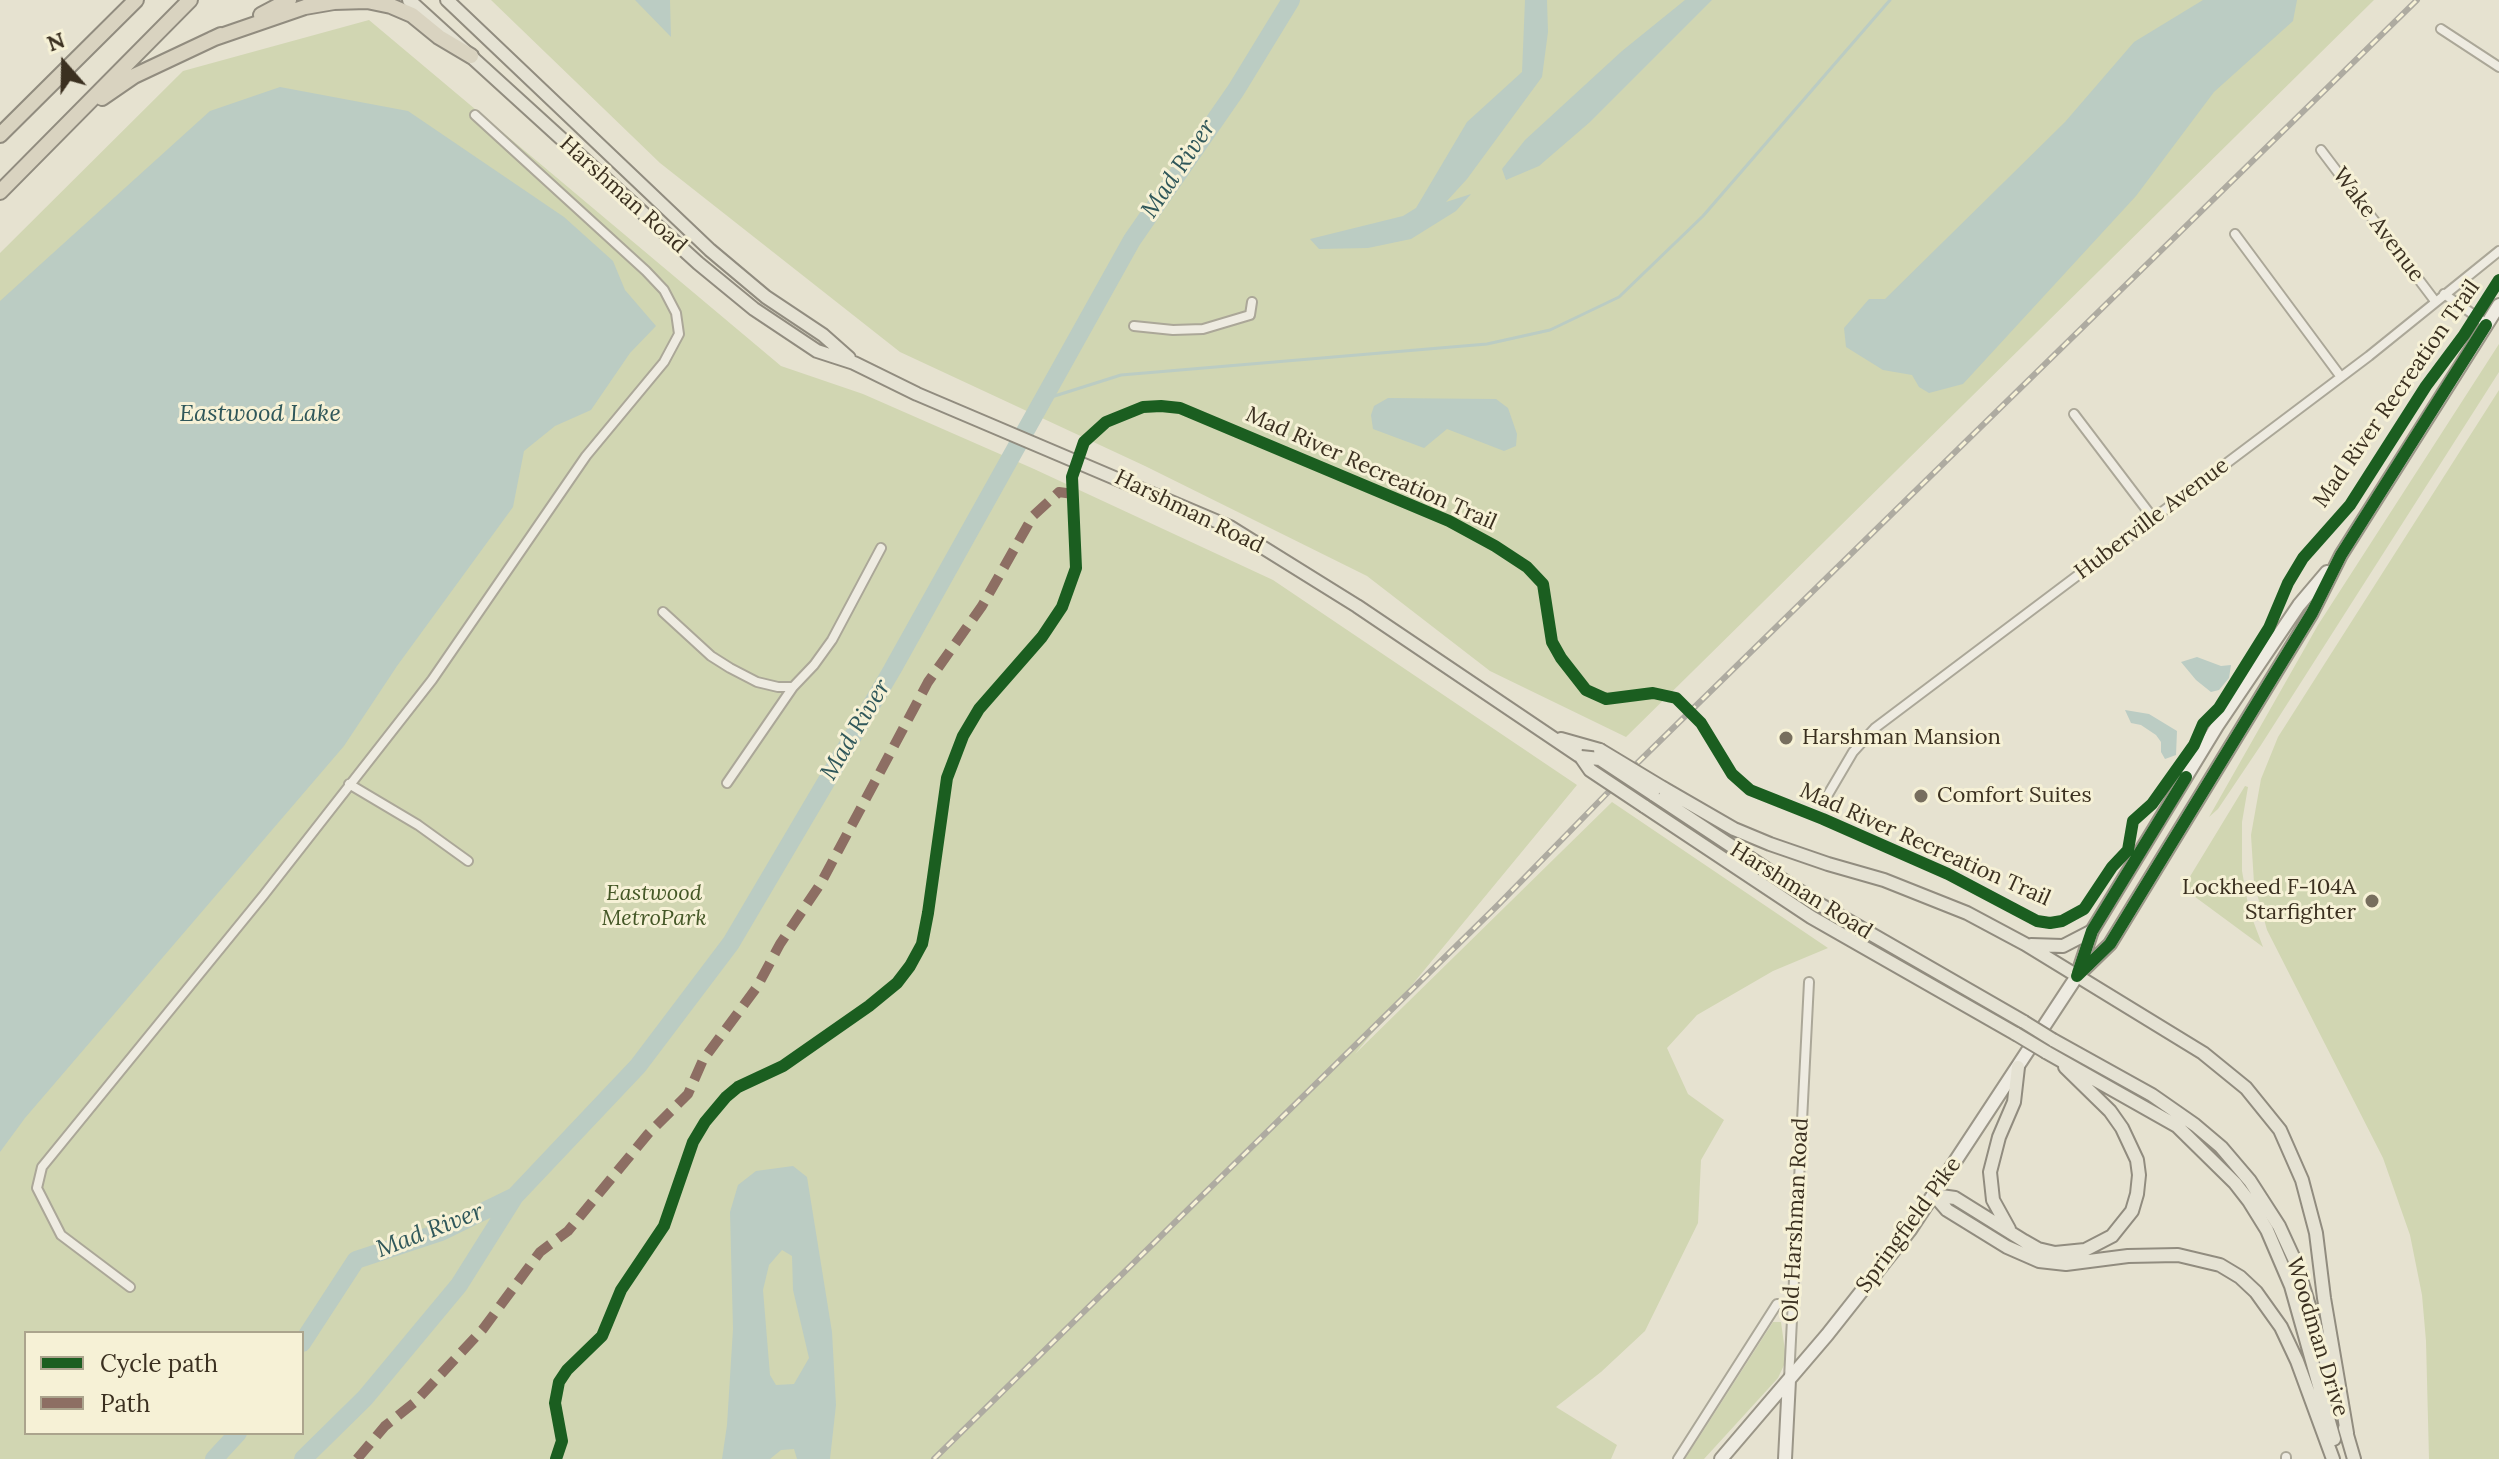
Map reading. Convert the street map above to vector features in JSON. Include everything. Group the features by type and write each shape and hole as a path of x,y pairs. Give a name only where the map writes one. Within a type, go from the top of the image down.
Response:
{"highway":[{"path":"0,135 136,0"},
{"path":"0,192 190,0"},
{"path":"57,133 134,76 289,0"},
{"path":"212,39 305,7 367,1 412,15 439,37 471,56"}],"main road":[{"name":"Harshman Road","path":"409,0 698,263 754,309 817,351 854,363 1241,534 1357,606 1581,757 1590,770 1811,917 2051,1056"},
{"name":"Harshman Road","path":"447,0 710,250 766,297 823,335 854,363"},
{"name":"Springfield Pike","path":"1721,1459 1886,1260 1934,1195 2077,976 2110,944 2312,613 2341,555 2499,305"},
{"name":"Springfield Pike","path":"2077,976 2092,931 2223,716 2299,605 2341,555"},
{"path":"1550,736 1600,750 1658,791 1734,829 1967,913 2025,944 2203,1053 2246,1088 2280,1130 2302,1180 2316,1233 2347,1433"},
{"name":"Harshman Road","path":"1581,757 1600,759 1658,791 1819,904 2053,1040"},
{"path":"2025,944 2063,946 2092,931"},
{"name":"Woodman Drive","path":"2053,1040 2152,1095 2195,1125 2221,1147 2250,1181 2279,1226 2296,1263 2354,1459"},
{"path":"1934,1195 1955,1198 2038,1249 2055,1253 2085,1250 2099,1245 2123,1225 2132,1211 2137,1194 2137,1160 2110,1111 2051,1056"},
{"name":"Woodman Drive","path":"2051,1056 2177,1126 2249,1201 2267,1230 2291,1286 2340,1459"},
{"path":"2018,1067 2014,1102 1993,1159 1990,1186 1998,1213 2024,1241"},
{"path":"1934,1195 1947,1210 1983,1233 2025,1257 2039,1261 2066,1264 2128,1256 2178,1255 2220,1265 2240,1277 2256,1292 2281,1327 2297,1361 2333,1459"},
{"name":"Old Harshman Road","path":"1785,1459 1789,1380"}],"street":[{"path":"2441,29 2499,67"},
{"path":"130,1287 61,1235 39,1195 39,1173 263,896 432,680 586,456 664,362 679,334 678,318 664,290 475,115"},
{"name":"Wake Avenue","path":"2321,150 2435,301"},
{"path":"2235,234 2341,377"},
{"name":"Huberville Avenue","path":"1823,803 1853,752 1875,728 2341,377 2499,251"},
{"name":"Wake Avenue","path":"2444,294 2487,324"},
{"path":"1134,326 1203,329 1250,315 1252,302"},
{"path":"2074,414 2153,518"},
{"path":"727,783 793,687 832,640 881,548"},
{"path":"663,612 711,656 730,668 757,682 793,687"},
{"path":"349,784 418,825 468,861"},
{"name":"Old Harshman Road","path":"1789,1380 1809,982"},
{"path":"1678,1459 1777,1304 1792,1305"}],"green space":[{"path":"491,0 2374,0 1626,737 1490,671 1367,576 1145,466 900,352 660,163"},
{"name":"Eastwood MetroPark","path":"369,20 781,366 863,394 1273,580 1577,785 1355,1054 1612,802 1828,948 1773,971 1697,1015 1667,1048 1688,1094 1724,1120 1701,1160 1698,1223 1645,1331 1601,1372 1556,1407 1617,1445 1611,1459 0,1459 0,253 183,71"},
{"path":"2499,344 2499,372 2261,745 2218,809 2209,817 2318,625"},
{"path":"2499,390 2499,1459 2429,1459 2426,1341 2422,1295 2410,1235 2383,1158 2267,930 2254,883 2251,835 2261,779 2278,737"},
{"path":"2245,786 2248,787 2242,822 2242,871 2249,910 2263,947 2183,888"},
{"path":"1773,1322 1781,1322 1785,1351 1784,1365 1778,1378 1704,1459 1685,1459"}],"water":[{"path":"635,0 670,0 671,37"},
{"path":"1525,0 1547,0 1548,32 1542,77 1467,179 1446,202 1471,194 1456,211 1411,239 1368,248 1319,249 1310,239 1403,216 1416,208 1467,122 1522,72"},
{"path":"1685,0 1712,0 1590,122 1539,166 1506,180 1502,169 1525,140 1622,51"},
{"path":"2203,0 2297,0 2293,21 2214,92 2136,196 1963,384 1929,393 1919,387 1912,375 1883,370 1846,347 1844,328 1869,299 1885,299 2065,122 2134,42"},
{"name":"Eastwood Lake","path":"280,87 408,111 564,217 613,261 625,290 656,326 630,353 591,410 555,426 524,451 513,507 397,666 344,746 25,1118 0,1152 0,301 210,111"},
{"path":"1388,398 1496,399 1508,408 1517,434 1516,446 1504,451 1447,429 1424,448 1373,429 1371,415 1374,406"},
{"path":"2197,657 2221,666 2231,665 2229,678 2219,690 2211,692 2181,662"},
{"path":"2125,710 2149,714 2177,731 2176,755 2165,759 2156,735 2141,725 2131,723"},
{"path":"793,1166 807,1177 832,1332 836,1405 830,1459 797,1459 794,1449 781,1450 770,1459 722,1459 733,1329 730,1212 738,1185 756,1171","holes":["782,1250 792,1256 793,1290 809,1358 794,1384 776,1385 770,1375 763,1290 769,1265"]}],"waterway":[{"name":"Mad River","path":"304,1340 356,1260 441,1232 515,1196 638,1066 731,943 892,670 1132,240 1236,90 1291,0"},
{"path":"1042,400 1121,375 1487,344 1550,330 1619,297 1703,216 1890,0"},
{"path":"303,1459 365,1398 459,1285 515,1196"},
{"name":"Mad River","path":"214,1459 236,1435"}],"railway":[{"path":"934,1459 1498,905 1620,780 2417,0"}],"marked path":[{"path":"357,1459 385,1426 415,1402 483,1329 540,1252 568,1231 648,1134 688,1094 703,1060 757,987 780,944 821,883 928,682 982,606 1033,516 1059,492 1073,494"}],"cycle path":[{"name":"Mad River Recreation Trail","path":"556,1459 562,1441 555,1403 559,1382 602,1336 621,1290 664,1226 693,1142 705,1122 738,1087 783,1066 869,1006 897,983 922,944 947,778 963,736 979,709 1042,637 1062,607 1076,568 1072,477 1084,442 1106,422 1143,407 1180,408 1449,521 1527,567 1543,584 1552,642 1586,690 1606,699 1653,693 1676,698 1701,723 1732,774 1750,790 1948,874 2037,921 2050,923 2062,921 2084,909 2112,867 2128,850 2133,821 2152,804 2194,745 2203,724 2219,708 2269,628 2288,583 2303,558 2350,505 2499,280"},
{"path":"2077,976 2110,944 2312,613 2341,555 2486,325"},
{"path":"2078,973 2092,931 2186,777"}],"place":[{"name":"Harshman Mansion","path":"1786,738"},
{"name":"Comfort Suites","path":"1921,796"},
{"name":"Lockheed F-104A Starfighter","path":"2372,901"}]}
